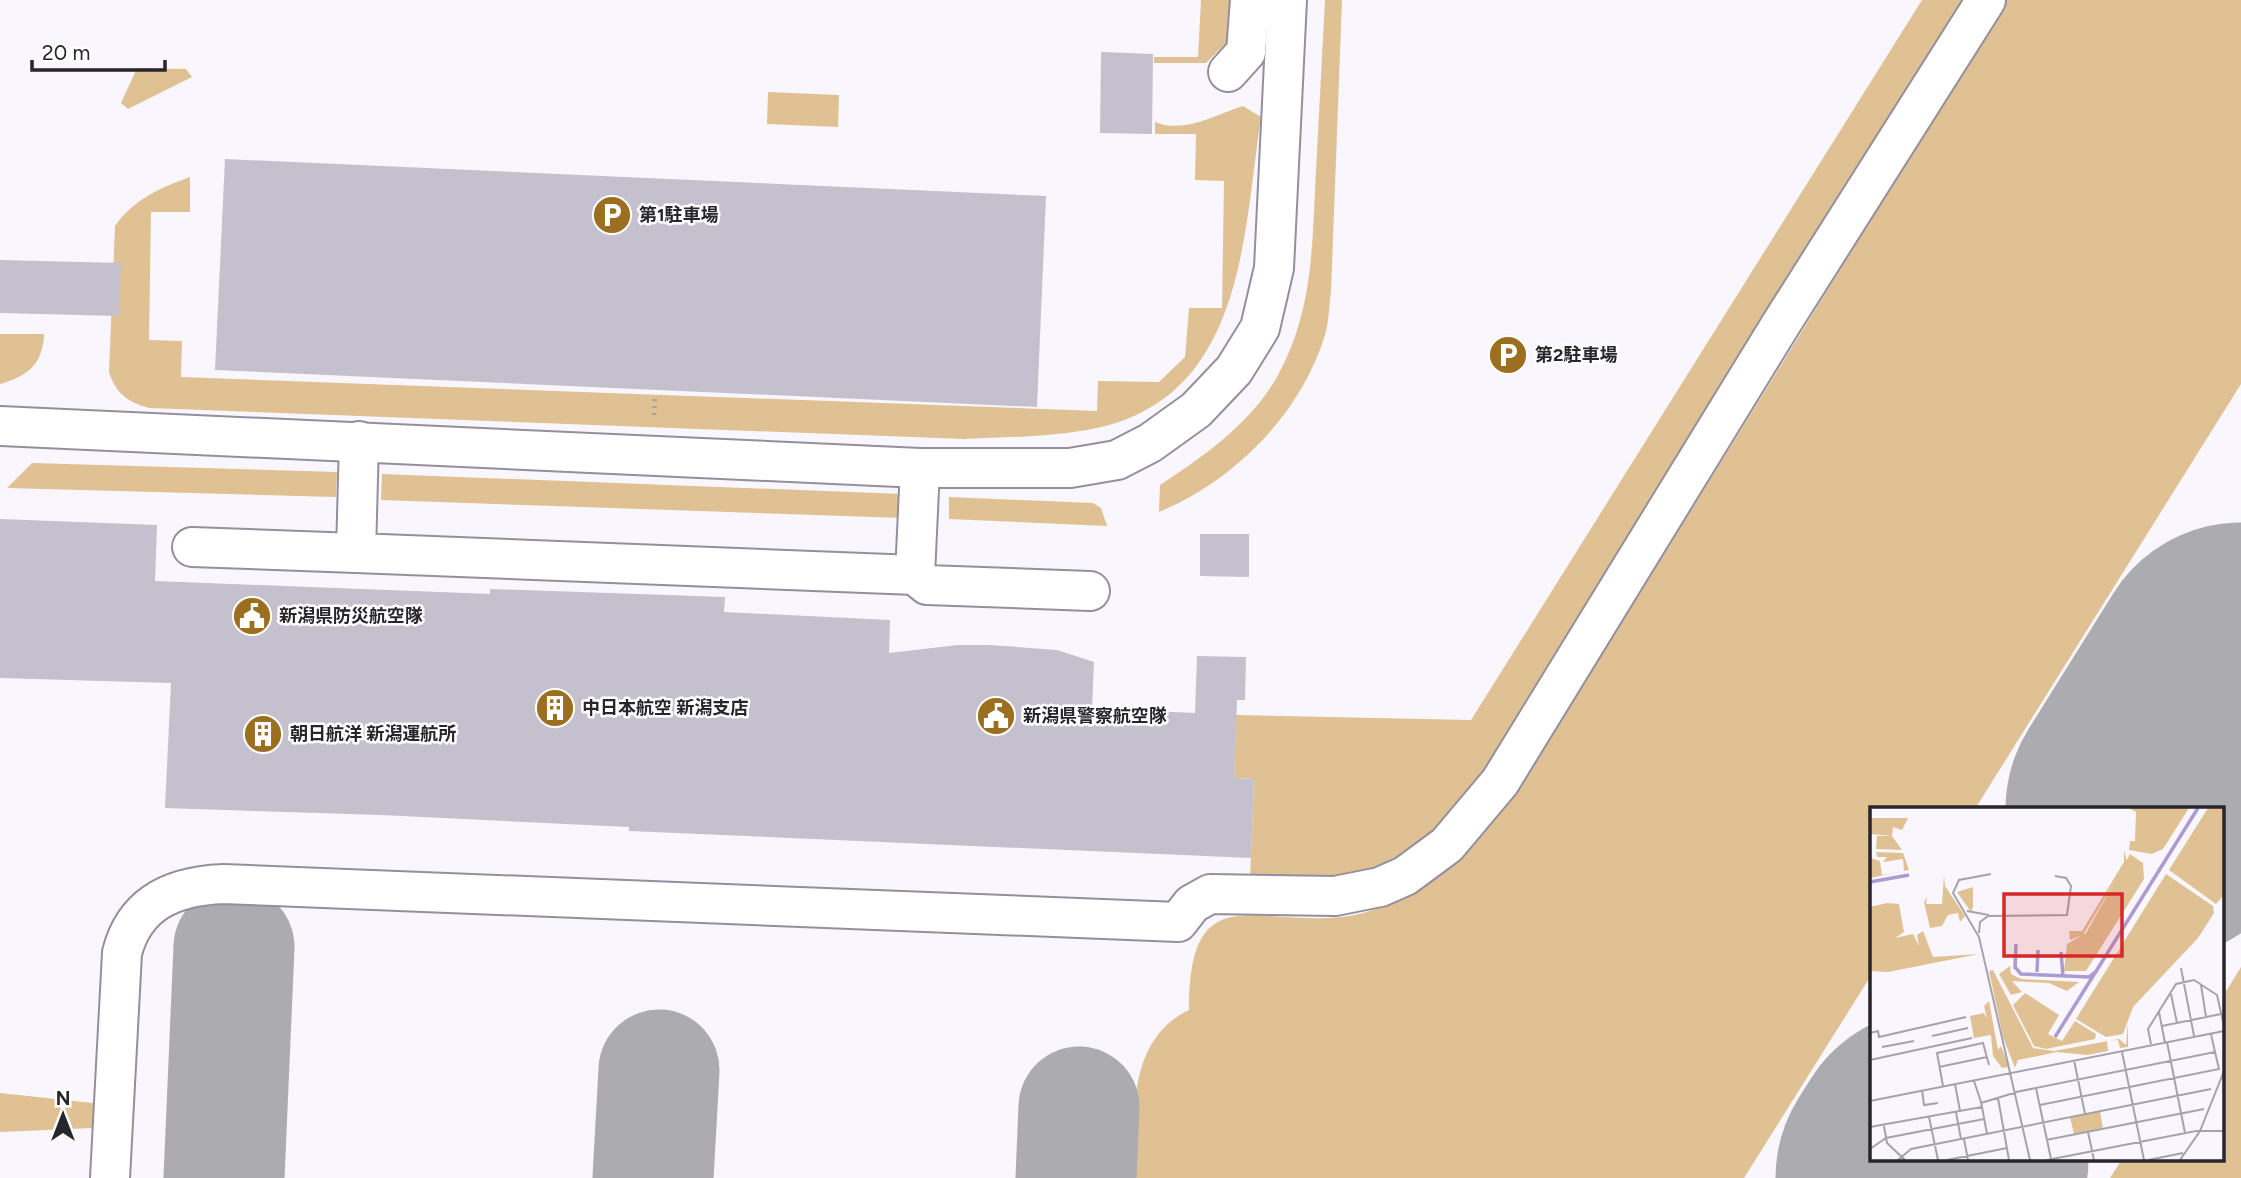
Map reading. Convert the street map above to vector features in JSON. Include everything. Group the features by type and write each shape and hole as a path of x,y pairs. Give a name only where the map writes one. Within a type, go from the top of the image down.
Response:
{"street":[{"path":"1228,72 1245,52 1250,0"},
{"path":"0,426 920,468 1070,468 1116,460 1150,443 1196,410 1234,370 1260,328 1274,268 1287,0"},
{"path":"110,1178 122,953 136,919 148,906 171,892 184,888 223,884 1178,922 1192,904 1210,894 1335,896 1358,893 1405,876 1427,862 1465,827 1500,782 1774,336 1986,0"},
{"path":"356,553 359,441"},
{"path":"915,575 920,468"},
{"path":"192,547 915,575 927,585 1090,590"}],"shaded area":[{"path":"1201,0 1232,0 1231,38 1206,63 1154,63 1154,57 1198,57"},
{"path":"1325,0 1342,0 1331,292 1325,335 1299,392 1282,418 1261,442 1213,482 1187,499 1159,512 1160,485 1209,451 1254,409 1277,377 1298,327 1305,302 1312,250"},
{"path":"1922,0 1967,0 1520,728 1423,846 1372,871 1332,879 1250,880 1254,779 1234,778 1236,715 1471,720"},
{"path":"2007,0 2241,0 2241,384 1976,807 1870,807 1870,977 1744,1178 1133,1178 1135,1107 1144,1061 1154,1041 1168,1024 1189,1010 1192,968 1200,941 1214,924 1232,917 1254,915 1341,917 1373,910 1403,897 1421,886 1547,743"},
{"path":"137,68 186,69 192,77 128,109 121,103"},
{"path":"768,92 839,95 838,127 767,124"},
{"path":"1243,106 1261,117 1248,212 1240,260 1227,306 1209,347 1182,383 1146,410 1097,428 1047,435 964,439 149,408 124,396 115,386 109,372 115,226 131,208 148,195 190,177 190,212 151,212 149,340 182,341 181,377 1097,411 1098,381 1159,382 1185,357 1189,308 1222,308 1224,181 1195,180 1196,134 1155,134 1155,122 1188,125"},
{"path":"0,334 44,334 41,353 32,367 19,377 0,384"},
{"path":"32,463 337,472 336,497 7,488"},
{"path":"382,474 903,494 903,518 381,500"},
{"path":"949,497 1093,503 1101,508 1107,526 949,519"},
{"path":"2241,967 2241,1178 2110,1178 2121,1160 2224,1160 2224,995"},
{"path":"0,1093 93,1103 93,1128 0,1132"}],"building":[{"path":"1101,52 1153,54 1152,134 1100,133"},
{"path":"225,159 1046,196 1037,407 215,370"},
{"path":"0,260 121,263 119,316 0,313"},
{"path":"0,519 157,525 155,581 490,594 490,589 725,597 724,612 890,620 889,653 958,645 990,645 1057,650 1094,662 1092,708 1195,713 1197,656 1246,657 1245,700 1237,700 1234,778 1254,779 1251,858 629,831 629,827 381,815 165,808 171,683 0,678"},
{"path":"1200,534 1249,534 1249,577 1200,576"}],"taxiway":[{"path":"224,1178 234,947"},
{"path":"653,1178 659,1070"},
{"path":"1076,1178 1079,1107"}],"runway":[{"path":"2157,807 2241,673"},
{"path":"1926,1178 1937,1160"}],"place":[{"name":"第1駐車場","path":"612,215"},
{"name":"第2駐車場","path":"1508,355"},
{"name":"新潟県防災航空隊","path":"252,616"},
{"name":"中日本航空 新潟支店","path":"555,708"},
{"name":"新潟県警察航空隊","path":"996,716"},
{"name":"朝日航洋 新潟運航所","path":"263,734"}]}
